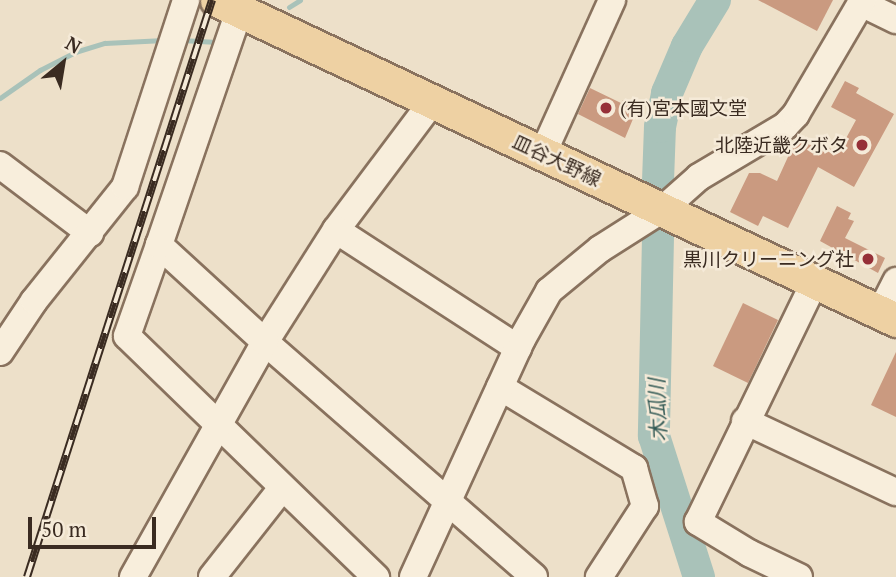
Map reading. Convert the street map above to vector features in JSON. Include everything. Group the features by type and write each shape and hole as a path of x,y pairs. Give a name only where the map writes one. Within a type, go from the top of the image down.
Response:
{"main road":[{"name":"皿谷大野線","path":"233,4 432,102 888,317"}],"street":[{"path":"0,352 34,300 125,187 186,0"},
{"path":"543,153 612,0"},
{"path":"413,577 518,348 549,291 600,249 663,209 699,177 785,126 796,114 862,2 896,20"},
{"path":"233,4 159,245 127,336 219,428 376,577"},
{"path":"133,577 265,342 336,230 432,102"},
{"path":"0,165 90,233"},
{"path":"336,230 518,348"},
{"path":"159,245 265,342 534,577"},
{"path":"799,577 749,553 698,522 815,281"},
{"path":"888,317 896,281"},
{"path":"500,387 634,468 645,506 599,577"},
{"path":"746,421 896,492"},
{"path":"212,577 282,488"}],"building":[{"path":"758,0 833,0 817,31"},
{"path":"845,81 859,88 856,93 894,114 854,187 818,167 788,228 763,216 758,226 730,212 749,173 760,173 777,181 797,137 824,152 827,147 838,153 856,120 831,107"},
{"path":"590,88 621,103 623,100 638,107 625,138 578,114"},
{"path":"837,206 851,213 848,219 854,221 845,238 885,258 878,273 820,241"},
{"path":"743,303 778,320 748,383 713,366"},
{"path":"896,352 896,417 871,405"}],"waterway":[{"path":"289,7 300,0"},
{"name":"木瓜川","path":"658,181 660,127 667,93 687,46 715,0"},
{"path":"0,98 40,70 75,52 105,43 164,40"},
{"path":"181,40 217,42"},
{"name":"木瓜川","path":"658,237 654,436 699,577"}],"railway":[{"path":"27,577 212,0"}],"place":[{"name":"(有)宮本國文堂","path":"606,108"},
{"name":"北陸近畿クボタ","path":"862,145"},
{"name":"黒川クリーニング社","path":"868,259"}]}
